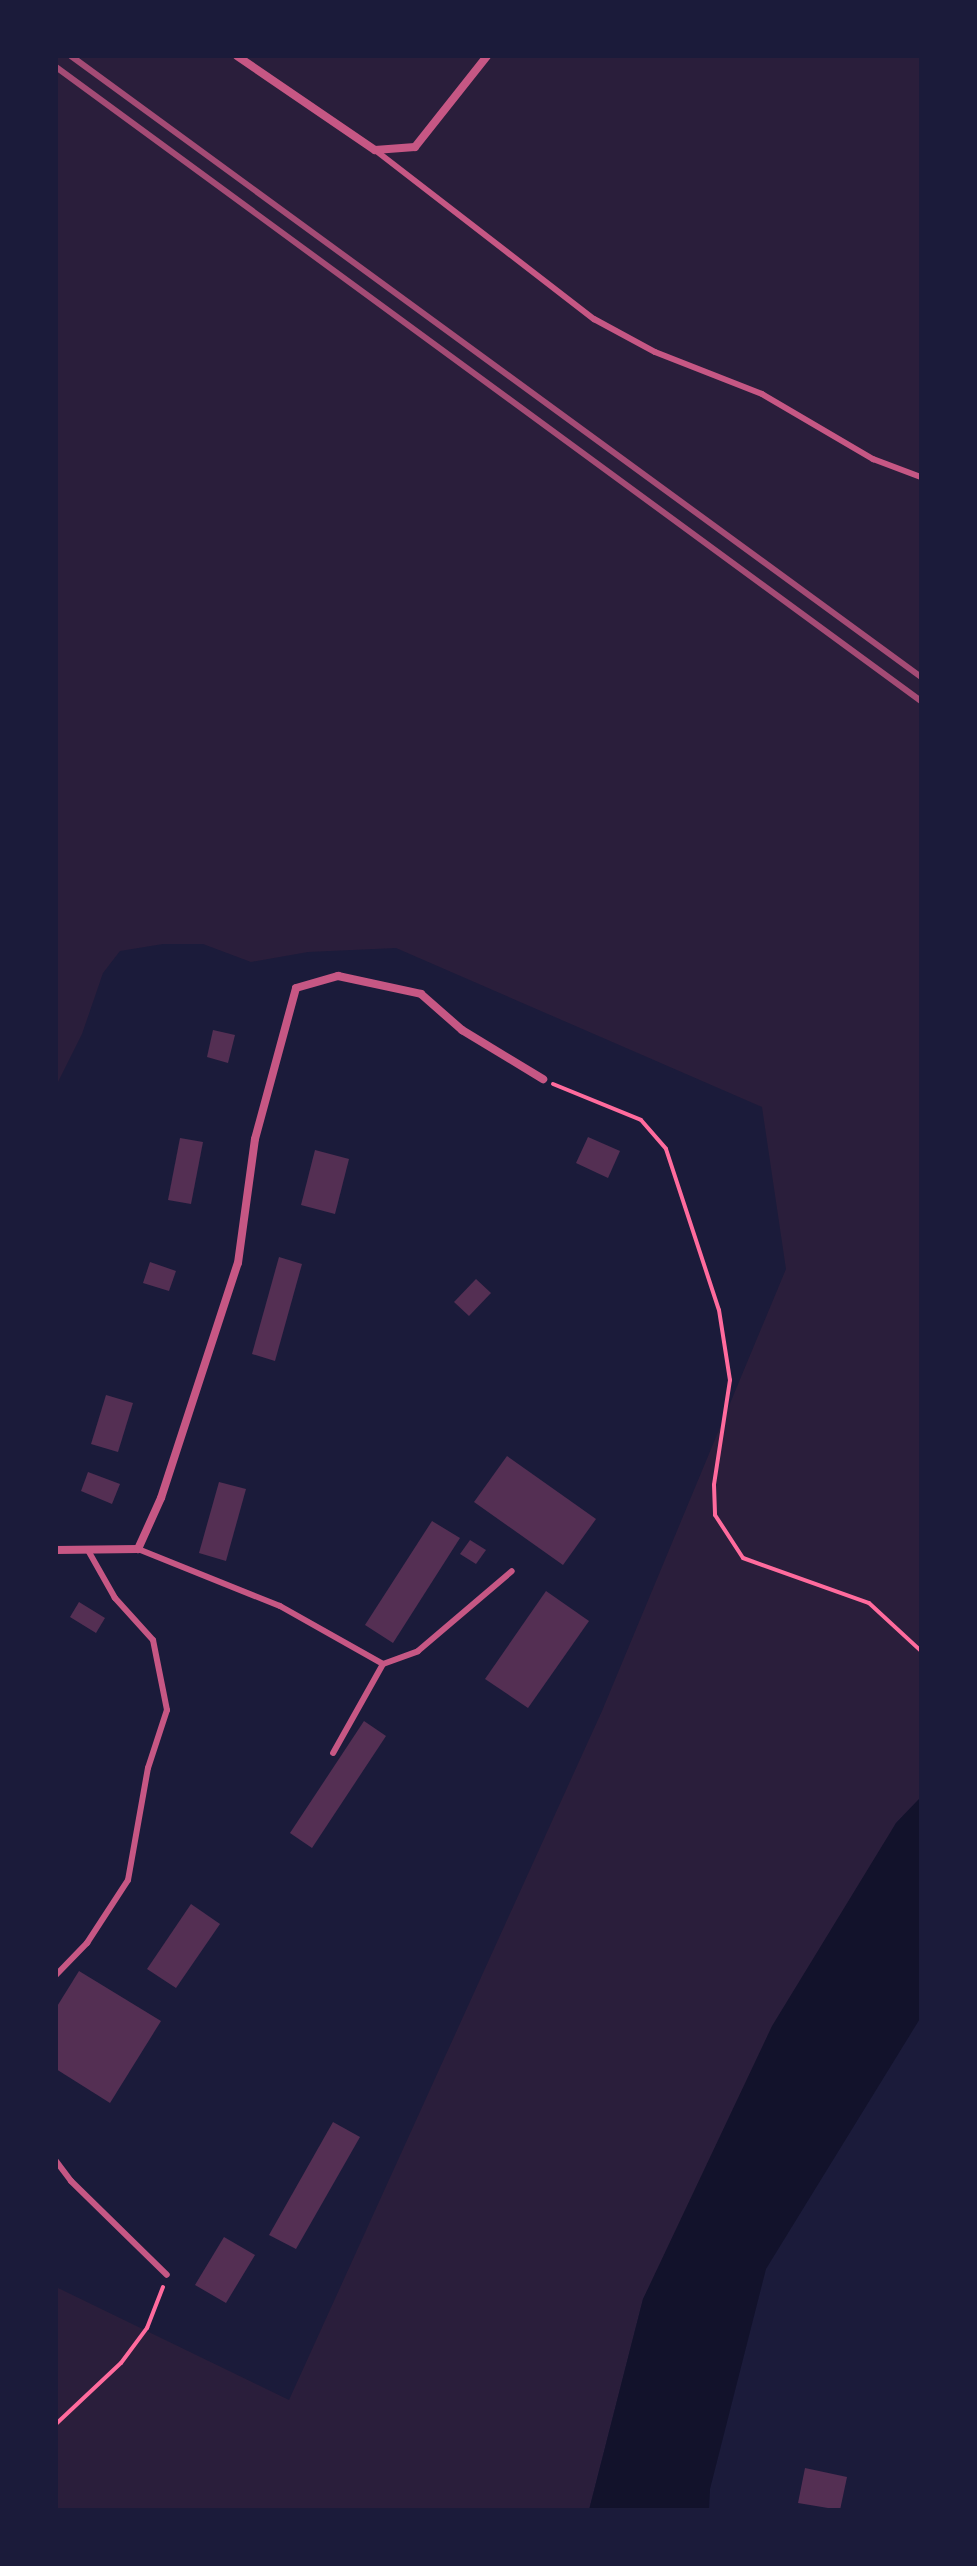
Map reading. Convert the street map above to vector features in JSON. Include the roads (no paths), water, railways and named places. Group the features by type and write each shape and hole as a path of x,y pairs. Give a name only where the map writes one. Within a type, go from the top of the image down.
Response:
{"street":[{"path":"237,56 375,150 415,147 487,56"},
{"path":"56,1550 89,1552 138,1549 161,1498 238,1263 255,1139 296,988 338,976 421,994 462,1030 543,1079"}],"lane":[{"path":"375,150 594,319 655,352 762,394 873,459 921,477"},
{"path":"138,1549 280,1606 383,1664"},
{"path":"56,1975 87,1943 128,1880 148,1768 167,1710 153,1640 115,1598 89,1552"},
{"path":"333,1753 383,1664 418,1651 512,1571"},
{"path":"56,2161 71,2181 167,2275"}],"railway":[{"path":"71,56 921,677"},
{"path":"56,67 921,701"}]}
